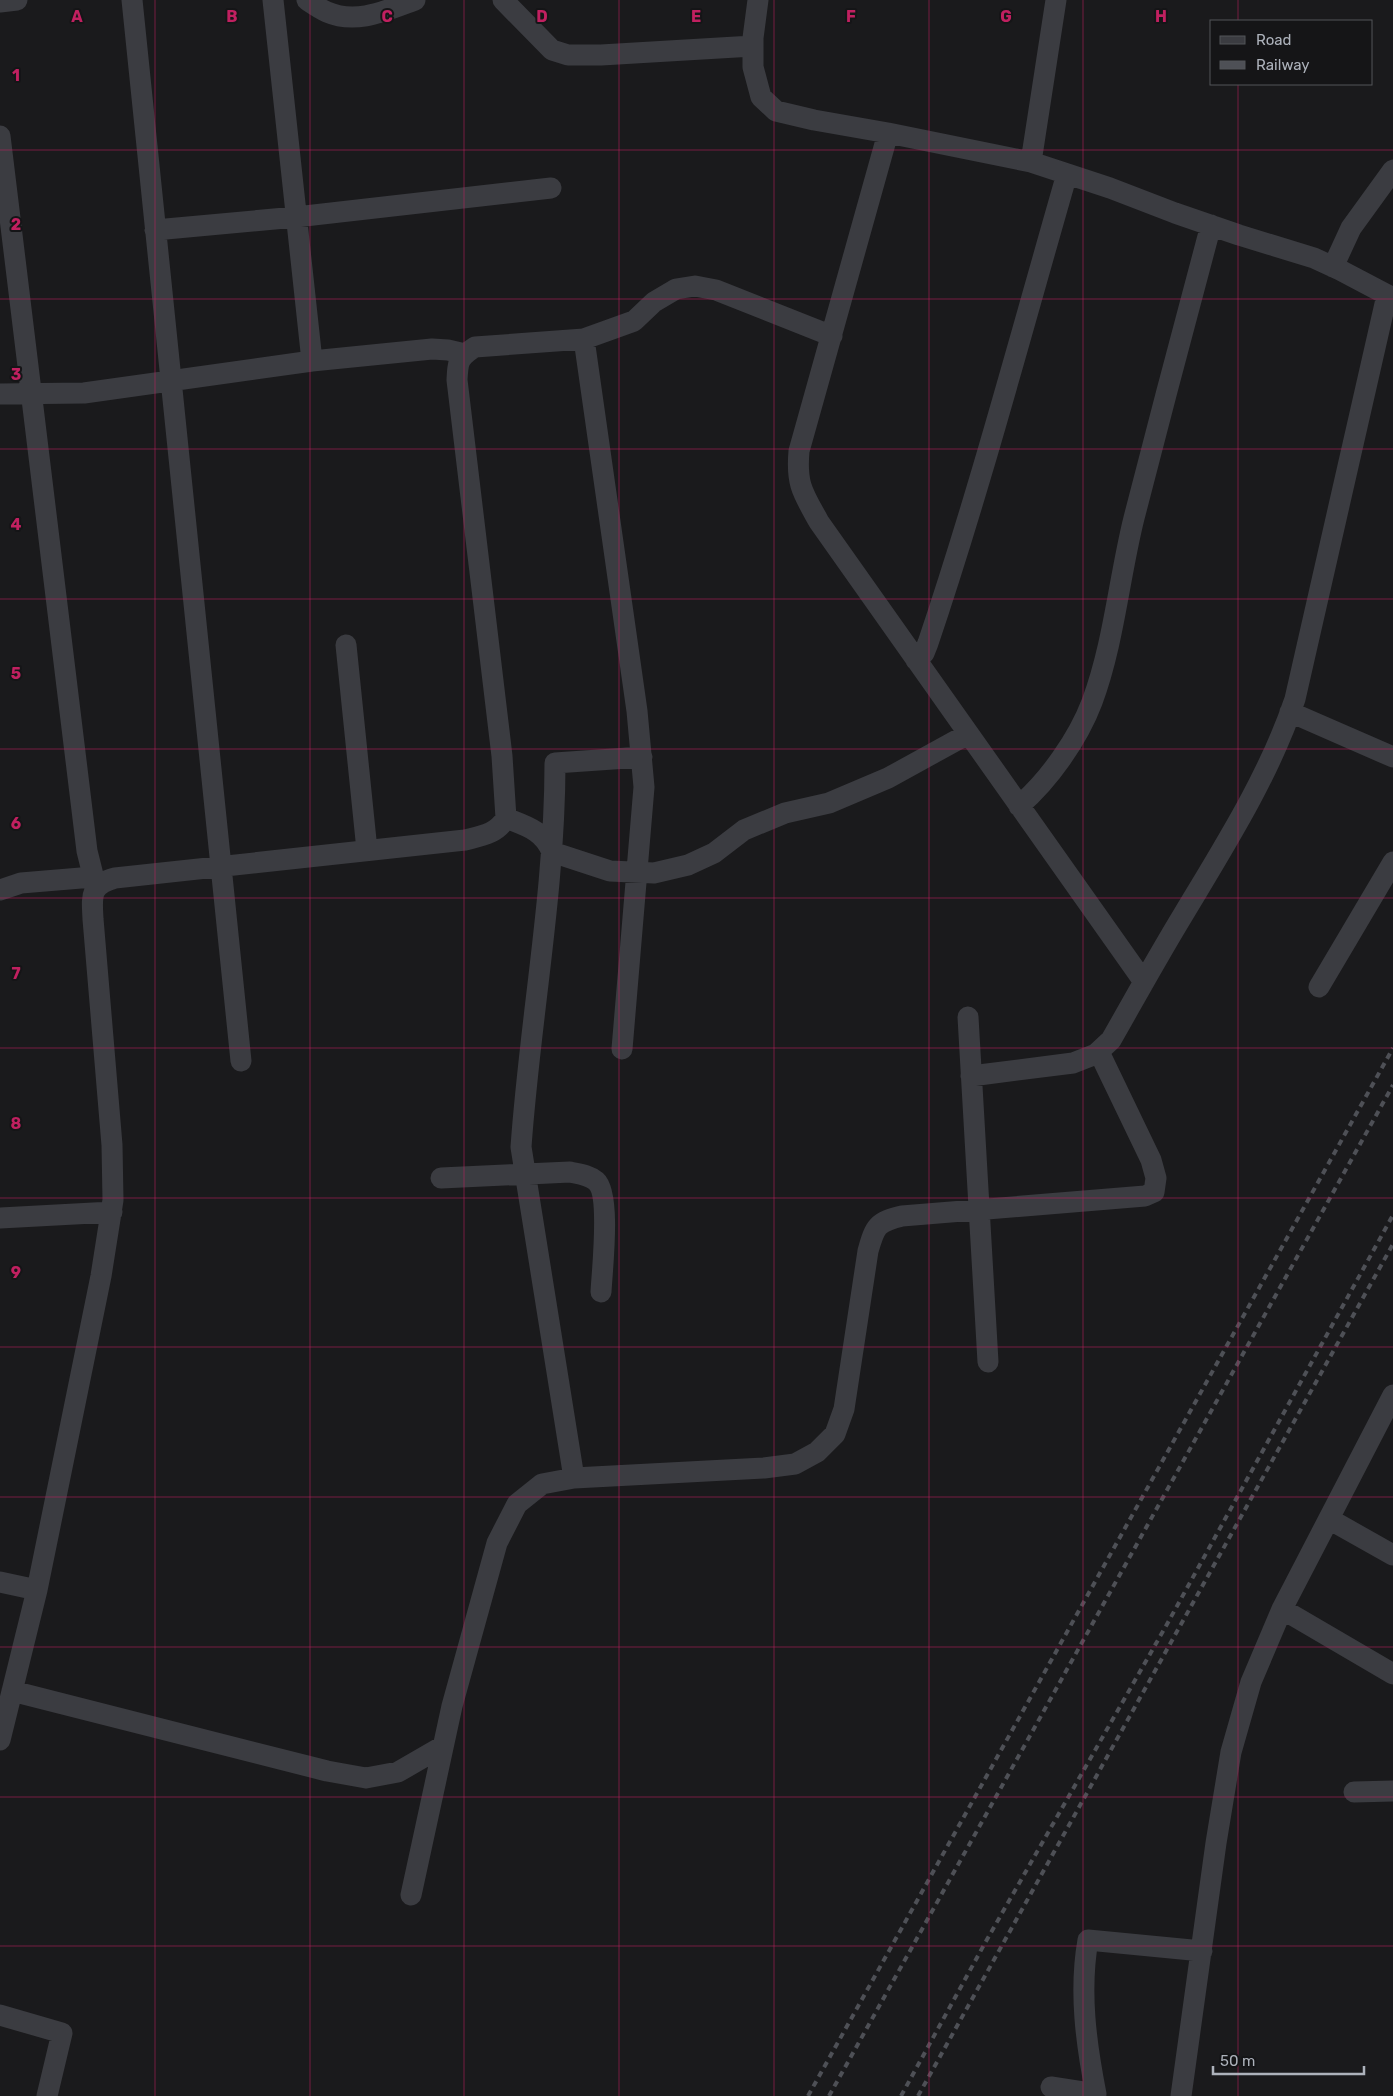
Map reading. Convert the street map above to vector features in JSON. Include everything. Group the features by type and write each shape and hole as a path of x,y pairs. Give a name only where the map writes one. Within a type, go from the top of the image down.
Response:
{"street":[{"path":"0,2 17,0"},
{"path":"132,0 242,1061"},
{"path":"273,0 312,361"},
{"path":"307,0 327,12 346,18 370,16 415,0"},
{"path":"503,0 552,50 568,55 601,55 752,46"},
{"path":"758,0 752,46 752,67 760,97 776,111 1031,162 1110,188 1210,225 1314,258 1390,297 1290,712 1266,770 1244,813 1112,1040 1100,1052 1073,1063 971,1076"},
{"path":"1031,162 1056,0"},
{"path":"888,133 799,451 797,473 800,489 819,522 1144,982"},
{"path":"0,136 87,851 95,882 92,896 93,919 112,1145 113,1200 101,1276 37,1590 0,1740"},
{"path":"1333,267 1351,228 1393,170"},
{"path":"916,660 924,652 928,643 956,556 1067,174"},
{"path":"155,230 296,217 551,188"},
{"path":"1019,806 1038,790 1055,767 1091,703 1111,631 1134,520 1210,225"},
{"path":"0,890 21,883 105,881 115,878 465,840 489,834 502,824 506,818 505,785 495,683 457,380 458,362 475,347 584,339 634,320 654,302 676,288 695,286 716,290 832,336"},
{"path":"584,339 642,757 644,786 622,1049"},
{"path":"0,394 84,393 312,361 432,349 465,354"},
{"path":"346,645 367,850"},
{"path":"1290,712 1393,756"},
{"path":"506,818 534,829 547,840 552,852 610,871 654,874 688,865 714,852 744,830 785,813 829,802 888,778 968,734"},
{"path":"574,1478 521,1147 524,1103 552,852 555,808 555,763 642,757"},
{"path":"1319,987 1393,862"},
{"path":"968,1016 988,1362"},
{"path":"411,1895 452,1706 497,1543 517,1504 542,1484 574,1478 764,1468 795,1464 817,1452 835,1434 844,1409 868,1251 874,1229 884,1220 902,1216 1145,1196 1154,1192 1156,1178 1151,1160 1100,1052"},
{"path":"441,1178 570,1172 585,1175 597,1181 603,1192 605,1210 601,1292"},
{"path":"0,1218 112,1212"},
{"path":"1181,2096 1216,1843 1231,1752 1251,1682 1282,1609 1393,1395"},
{"path":"1329,1519 1393,1554"},
{"path":"0,1582 37,1590"},
{"path":"1282,1609 1393,1674"},
{"path":"12,1691 327,1771 366,1778 398,1772 443,1746"},
{"path":"1354,1792 1393,1791"},
{"path":"1051,2087 1096,2094 1084,2018 1084,1965 1088,1940 1202,1951"},
{"path":"0,2015 62,2033 47,2096"}],"railway":[{"path":"808,2096 1393,1048"},
{"path":"829,2096 1393,1085"},
{"path":"901,2096 985,1943 1166,1626 1393,1215"},
{"path":"918,2096 1393,1244"}]}
